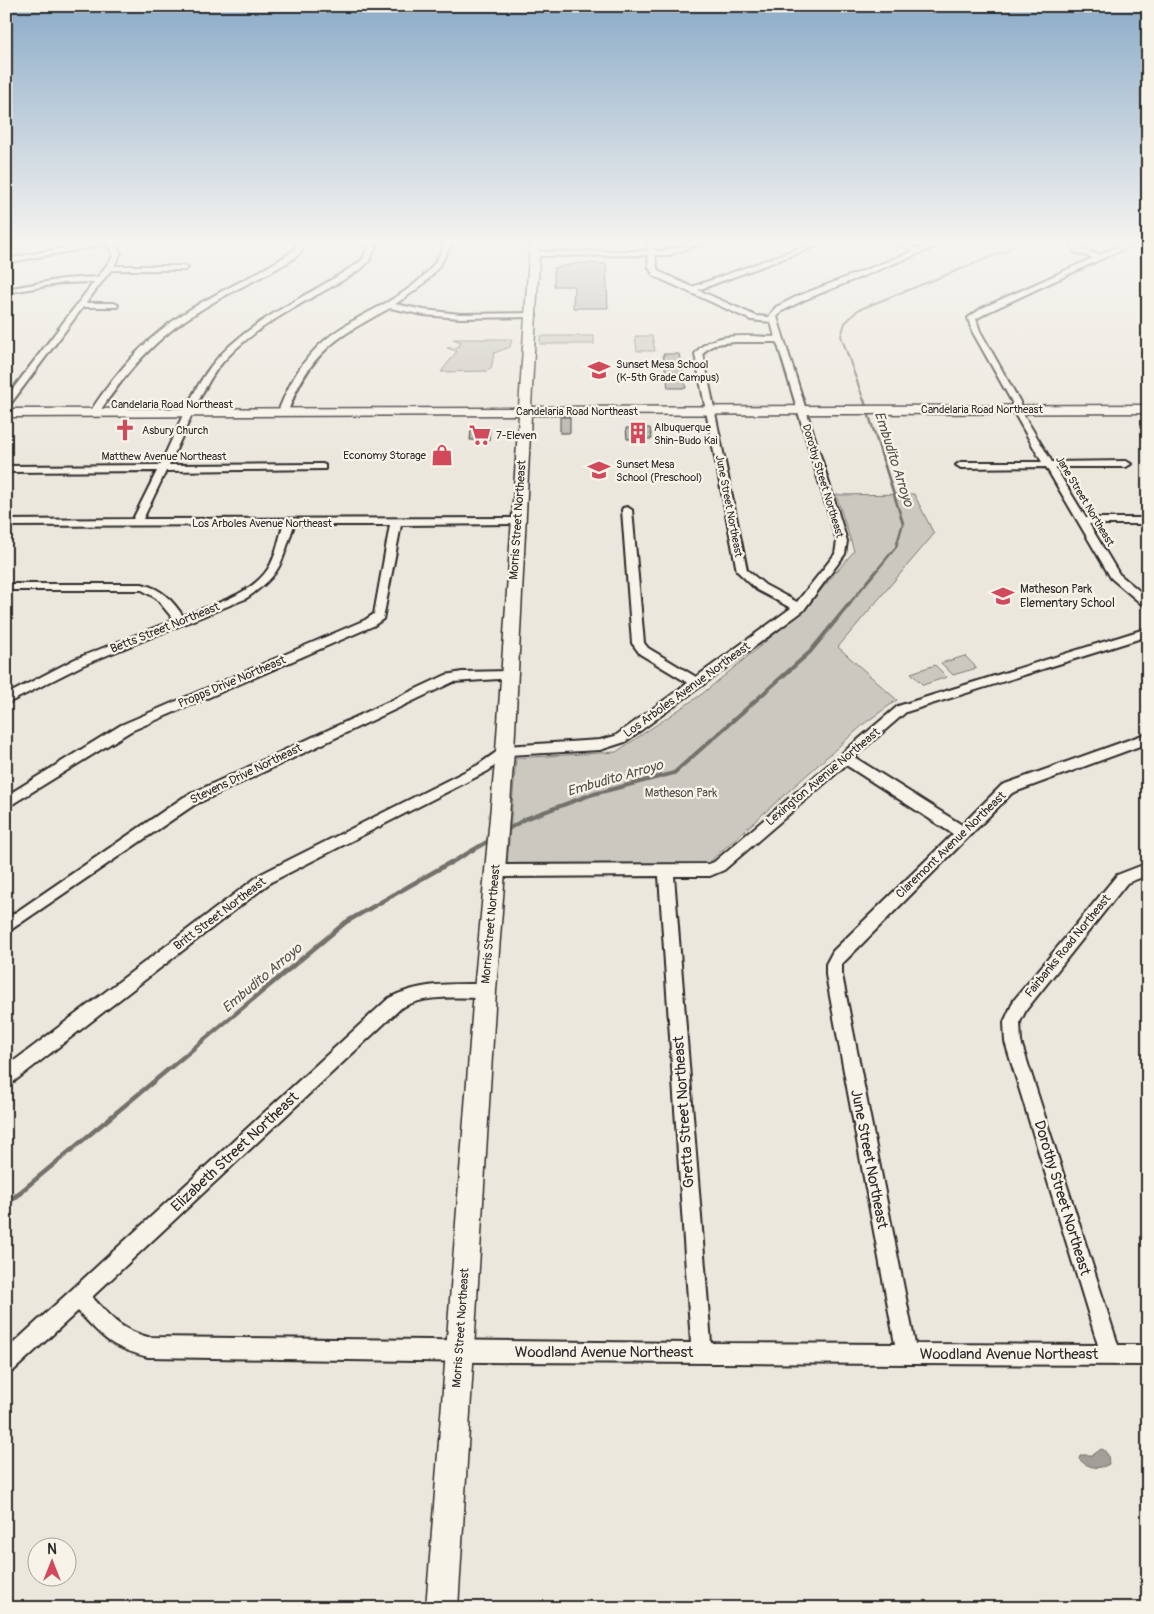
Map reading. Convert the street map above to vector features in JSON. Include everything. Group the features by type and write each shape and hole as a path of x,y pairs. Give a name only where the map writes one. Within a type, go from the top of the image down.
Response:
{"main road":[{"name":"Candelaria Road Northeast","path":"1016,405 1148,402"},
{"name":"Candelaria Road Northeast","path":"6,404 97,408 851,406"},
{"name":"Morris Street Northeast","path":"499,815 510,675 517,521 525,407"},
{"name":"Candelaria Road Northeast","path":"6,413 97,408"}],"street":[{"path":"6,404 74,315"},
{"path":"97,408 119,375 153,339 186,315"},
{"path":"136,523 210,373 233,347 276,315"},
{"path":"285,408 295,382 312,356 350,328 372,315"},
{"name":"Morris Street Northeast","path":"525,407 532,315"},
{"path":"748,315 754,318 773,320 775,315"},
{"name":"Jane Street Northeast","path":"976,315 972,318 976,331 1048,465 1115,576 1148,604"},
{"name":"Dorothy Street Northeast","path":"773,320 842,541 840,554 799,608"},
{"name":"June Street Northeast","path":"780,340 722,340 702,347 699,354 742,571 748,579 799,608"},
{"name":"Candelaria Road Northeast","path":"851,406 1016,405 1148,409"},
{"path":"960,465 1126,464"},
{"name":"Matthew Avenue Northeast","path":"6,469 322,467"},
{"path":"627,510 638,643 644,651 697,683"},
{"name":"Los Arboles Avenue Northeast","path":"6,524 517,521"},
{"path":"1083,521 1148,522"},
{"name":"Propps Drive Northeast","path":"6,802 126,728 369,623 379,616 396,522"},
{"name":"Betts Street Northeast","path":"6,700 79,662 242,597 263,582 274,569 289,523"},
{"path":"6,587 151,588 158,592 182,622"},
{"name":"Los Arboles Avenue Northeast","path":"505,751 600,745 620,739 799,608"},
{"name":"Lexington Avenue Northeast","path":"497,860 666,871 710,870 719,866 902,710 1148,632"},
{"name":"Stevens Drive Northeast","path":"6,927 189,801 445,680 462,676 510,675"},
{"name":"Claremont Avenue Northeast","path":"834,964 838,956 1007,790 1148,738"},
{"name":"Britt Street Northeast","path":"6,1077 266,878 483,768 505,751"},
{"path":"845,758 963,833"},
{"name":"Morris Street Northeast","path":"442,1608 499,815"},
{"name":"Fairbanks Road Northeast","path":"1013,1042 1012,1022 1020,1005 1122,879 1148,869"},
{"name":"Gretta Street Northeast","path":"666,871 702,1352"},
{"name":"June Street Northeast","path":"834,964 834,975 907,1354"},
{"name":"Elizabeth Street Northeast","path":"6,1364 405,996 418,992 485,991"},
{"name":"Dorothy Street Northeast","path":"1013,1042 1111,1355"},
{"name":"Woodland Avenue Northeast","path":"78,1297 109,1330 125,1341 148,1347 459,1352 1148,1355"}],"green space":[{"path":"540,336 594,336 594,344 540,344"},
{"path":"635,336 652,336 655,351 637,351"},
{"path":"453,339 512,339 510,347 494,353 491,369 486,371 441,372 457,351 447,348 458,347 461,342"},
{"name":"Matheson Park","path":"914,494 934,534 838,647 897,700 865,723 707,864 507,864 516,758 616,752 702,694 805,609 854,551 836,495"},
{"path":"965,656 977,668 953,675 941,663"},
{"path":"935,665 947,677 923,685 911,673"}],"shaded area":[{"path":"1101,1449 1108,1455 1109,1464 1105,1466 1090,1466 1079,1459 1080,1455 1093,1455"}],"building":[{"path":"663,354 679,354 686,388 668,388"},
{"path":"560,417 570,417 570,433 560,433"},
{"name":"Albuquerque Shin-Budo Kai","path":"626,428 650,428 652,439 627,439"},
{"name":"7-Eleven","path":"490,429 489,440 470,440 471,430"}],"waterway":[{"name":"Embudito Arroyo","path":"853,315 845,323 841,336 864,401"},
{"name":"Embudito Arroyo","path":"849,604 896,547 903,523 864,400"},
{"name":"Embudito Arroyo","path":"505,831 525,819 590,795 674,773 810,652 850,603"},
{"name":"Embudito Arroyo","path":"449,864 490,840"},
{"name":"Embudito Arroyo","path":"18,1194 346,922 451,862"},
{"name":"Embudito Arroyo","path":"6,1204 20,1193"}],"place":[{"name":"Sunset Mesa School (K-5th Grade Campus)","path":"599,370"},
{"name":"Asbury Church","path":"125,430"},
{"name":"Albuquerque Shin-Budo Kai","path":"638,433"},
{"name":"7-Eleven","path":"480,435"},
{"name":"Economy Storage","path":"442,455"},
{"name":"Sunset Mesa School (Preschool)","path":"599,470"},
{"name":"Matheson Park Elementary School","path":"1003,596"}]}
